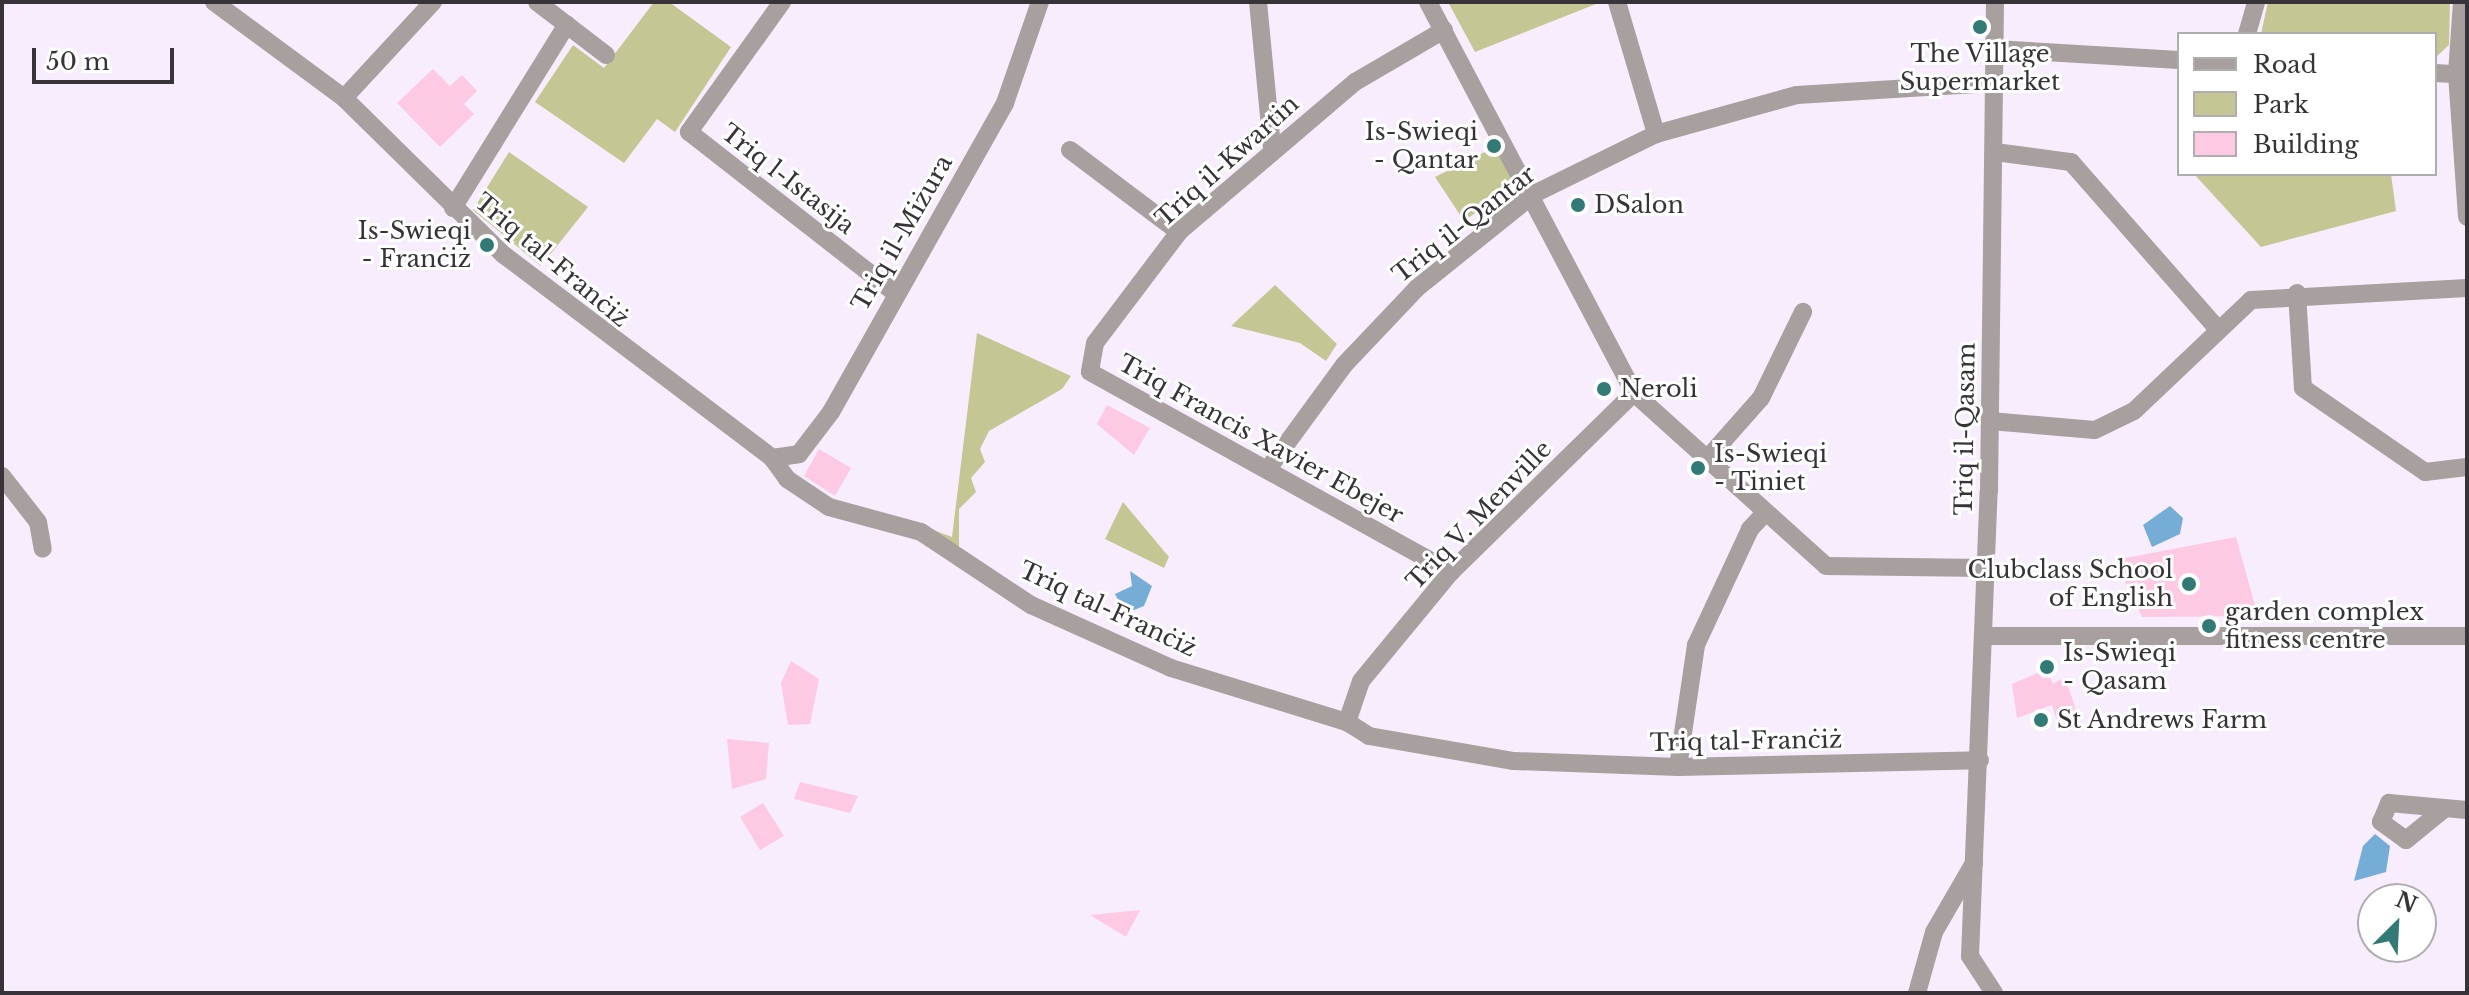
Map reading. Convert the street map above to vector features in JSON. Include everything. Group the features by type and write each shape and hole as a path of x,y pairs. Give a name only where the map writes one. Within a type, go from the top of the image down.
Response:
{"street":[{"name":"Triq tal-Franċiż","path":"214,2 344,98 453,208 606,337 772,458 787,479 829,507 921,532 1031,605 1171,668 1347,722 1369,736 1514,761 1678,767 1980,760"},
{"path":"344,98 433,2"},
{"path":"537,2 606,55"},
{"name":"Triq l-Istasija","path":"782,2 689,132 895,293"},
{"name":"Triq il-Miżura","path":"772,458 799,454 831,412 895,293 1005,103 1040,2"},
{"path":"1258,2 1272,148"},
{"path":"1428,2 1534,194 1634,393 1826,566 1985,568"},
{"path":"1617,2 1656,134"},
{"name":"Triq il-Qasam","path":"1994,993 1970,956 1977,857 1990,421 1995,2"},
{"path":"2248,32 2256,2"},
{"path":"2462,2 2457,74 2466,124 2467,217"},
{"path":"453,208 567,24"},
{"name":"Triq il-Kwartin","path":"1090,372 1095,343 1179,232 1272,148 1355,82 1444,30"},
{"path":"1995,49 2177,60"},
{"path":"2437,73 2457,74"},
{"name":"Triq il-Qantar","path":"1268,469 1344,365 1417,288 1534,194 1656,134 1797,95 1992,83"},
{"path":"1070,150 1179,232"},
{"path":"1995,152 2071,162 2217,328"},
{"path":"1990,421 2095,430 2134,411 2217,328 2251,300 2297,293 2467,288"},
{"path":"2297,293 2303,388 2425,472 2467,467"},
{"path":"1707,459 1761,398 1803,312"},
{"name":"Triq Francis Xavier Ebejer","path":"1090,372 1451,572"},
{"name":"Triq V. Menville","path":"1347,722 1361,681 1451,572 1634,393"},
{"path":"2,476 38,522 43,549"},
{"path":"1678,767 1696,645 1750,529 1765,513"},
{"path":"1984,636 2467,636"},
{"path":"2444,809 2467,810"},
{"path":"1917,993 1934,932 1977,857"}],"green space":[{"path":"654,2 669,2 731,47 675,132 657,119 624,163 535,102 573,45 604,68"},
{"path":"1448,2 1601,2 1475,52"},
{"path":"2268,2 2450,2 2449,45 2437,56 2437,32 2261,32"},
{"path":"1495,147 1512,179 1509,189 1464,221 1435,177"},
{"path":"509,152 588,207 541,266 473,210"},
{"path":"2196,176 2391,176 2396,211 2261,247"},
{"path":"1275,285 1337,344 1326,361 1300,343 1231,326"},
{"path":"977,333 1071,376 1062,389 989,431 980,449 985,462 971,478 976,492 959,509 959,549 923,526 952,537"},
{"path":"1123,502 1169,557 1164,568 1105,539"}],"water":[{"path":"2170,506 2183,518 2180,534 2152,547 2143,525"},
{"path":"1130,571 1152,586 1144,606 1134,610 1121,606 1115,594 1132,586"},
{"path":"2375,834 2390,846 2386,872 2354,881 2363,846"}],"building":[{"path":"433,69 450,86 462,75 477,91 464,104 474,114 440,147 397,103"},
{"path":"1107,405 1150,428 1134,455 1097,424"},
{"path":"819,449 851,468 835,496 804,476"},
{"name":"Clubclass School of English","path":"2236,537 2258,616 2142,617 2115,560"},
{"path":"791,661 819,679 810,724 788,725 781,683"},
{"path":"2047,669 2053,684 2065,677 2079,719 2059,727 2052,705 2017,718 2012,684"},
{"path":"727,739 769,743 766,779 732,789"},
{"path":"800,782 858,796 850,813 794,799"},
{"path":"763,803 784,836 760,850 740,817"},
{"path":"1140,910 1126,937 1090,915"}],"place":[{"name":"The Village Supermarket","path":"1980,27"},
{"name":"Is-Swieqi - Qantar","path":"1494,146"},
{"name":"DSalon","path":"1578,205"},
{"name":"Is-Swieqi - Franċiż","path":"487,245"},
{"name":"Neroli","path":"1604,389"},
{"name":"Is-Swieqi - Tiniet","path":"1698,468"},
{"name":"Clubclass School of English","path":"2189,584"},
{"name":"garden complex fitness centre","path":"2209,626"},
{"name":"Is-Swieqi - Qasam","path":"2047,667"},
{"name":"St Andrews Farm","path":"2041,720"}]}
